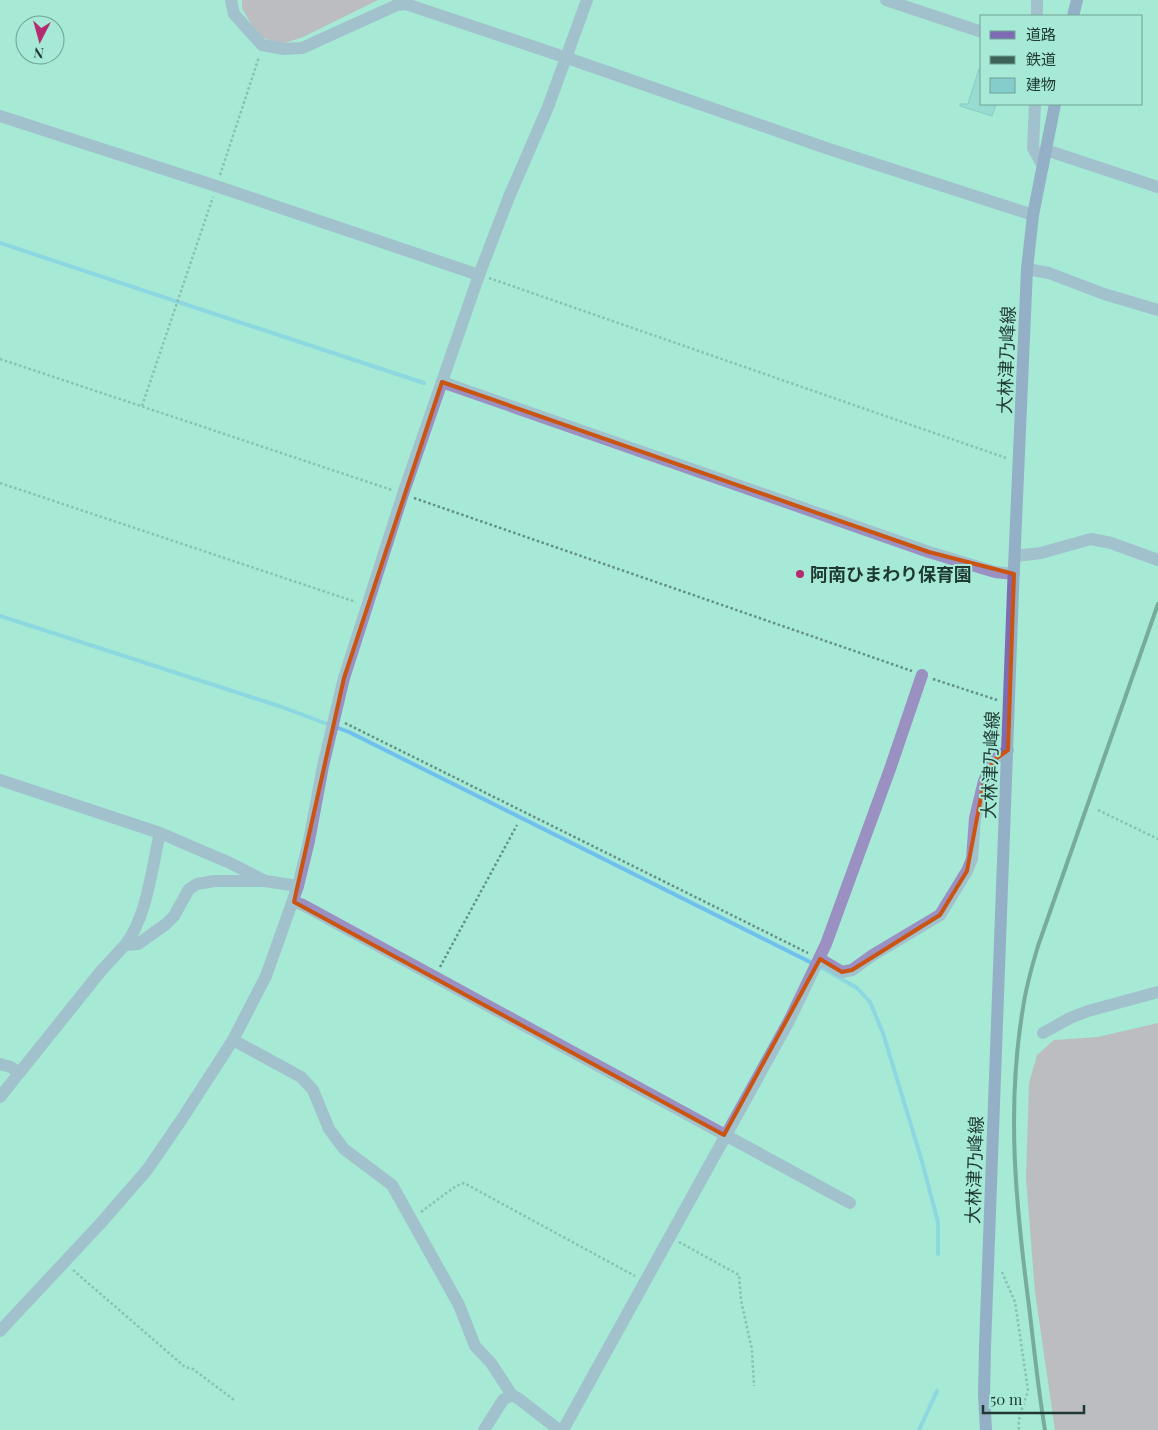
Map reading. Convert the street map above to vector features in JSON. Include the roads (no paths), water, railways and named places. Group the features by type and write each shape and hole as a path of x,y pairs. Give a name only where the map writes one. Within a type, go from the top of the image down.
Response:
{"main road":[{"path":"1073,15 1077,0"},
{"name":"大林津乃峰線","path":"986,1430 984,1395 985,1347 1014,574 1028,270 1033,215 1055,105"}],"street":[{"path":"231,0 234,14 262,45 284,49 302,48 397,5 406,4 830,149 1033,215"},
{"path":"0,1330 100,1224 147,1170 233,1040 266,976 294,902 344,678 403,494 508,197 548,107 587,0"},
{"path":"886,0 980,31"},
{"path":"1037,0 1037,15"},
{"path":"1035,105 1034,148 1043,166"},
{"path":"0,116 216,186 479,275"},
{"path":"1046,150 1158,187"},
{"path":"1028,270 1050,273 1104,294 1158,310"},
{"path":"442,382 929,552 995,572 1014,574"},
{"path":"1015,556 1040,552 1091,539 1111,543 1158,560"},
{"path":"563,1430 671,1237 724,1135 789,1020 817,963 890,770 922,675"},
{"path":"817,963 842,972 852,970 873,955 940,915 967,871 972,859 975,818 984,781 994,760 1008,750"},
{"path":"0,780 160,833 230,863 265,881"},
{"path":"0,1098 133,935 141,916 160,833"},
{"path":"125,945 138,944 166,924 174,916 189,889 197,884 214,881 265,881 298,886"},
{"path":"294,902 303,905 850,1203"},
{"path":"1043,1033 1070,1018 1088,1011 1158,992"},
{"path":"233,1040 301,1076 313,1090 329,1129 344,1149 392,1185 459,1305 475,1346 491,1363 512,1395 520,1398 560,1430"},
{"path":"0,1064 11,1067 19,1073"},
{"path":"484,1430 503,1400 512,1395"}],"waterway":[{"path":"0,243 424,383"},
{"path":"0,616 279,706 349,732 826,970 857,988 870,1002 883,1033 921,1158 938,1222 938,1254"},
{"path":"919,1430 937,1391"}],"railway":[{"path":"1045,1430 1024,1269 1015,1157 1015,1083 1023,1008 1038,946 1158,604"}],"place":[{"name":"阿南ひまわり保育園","path":"800,574"}]}
